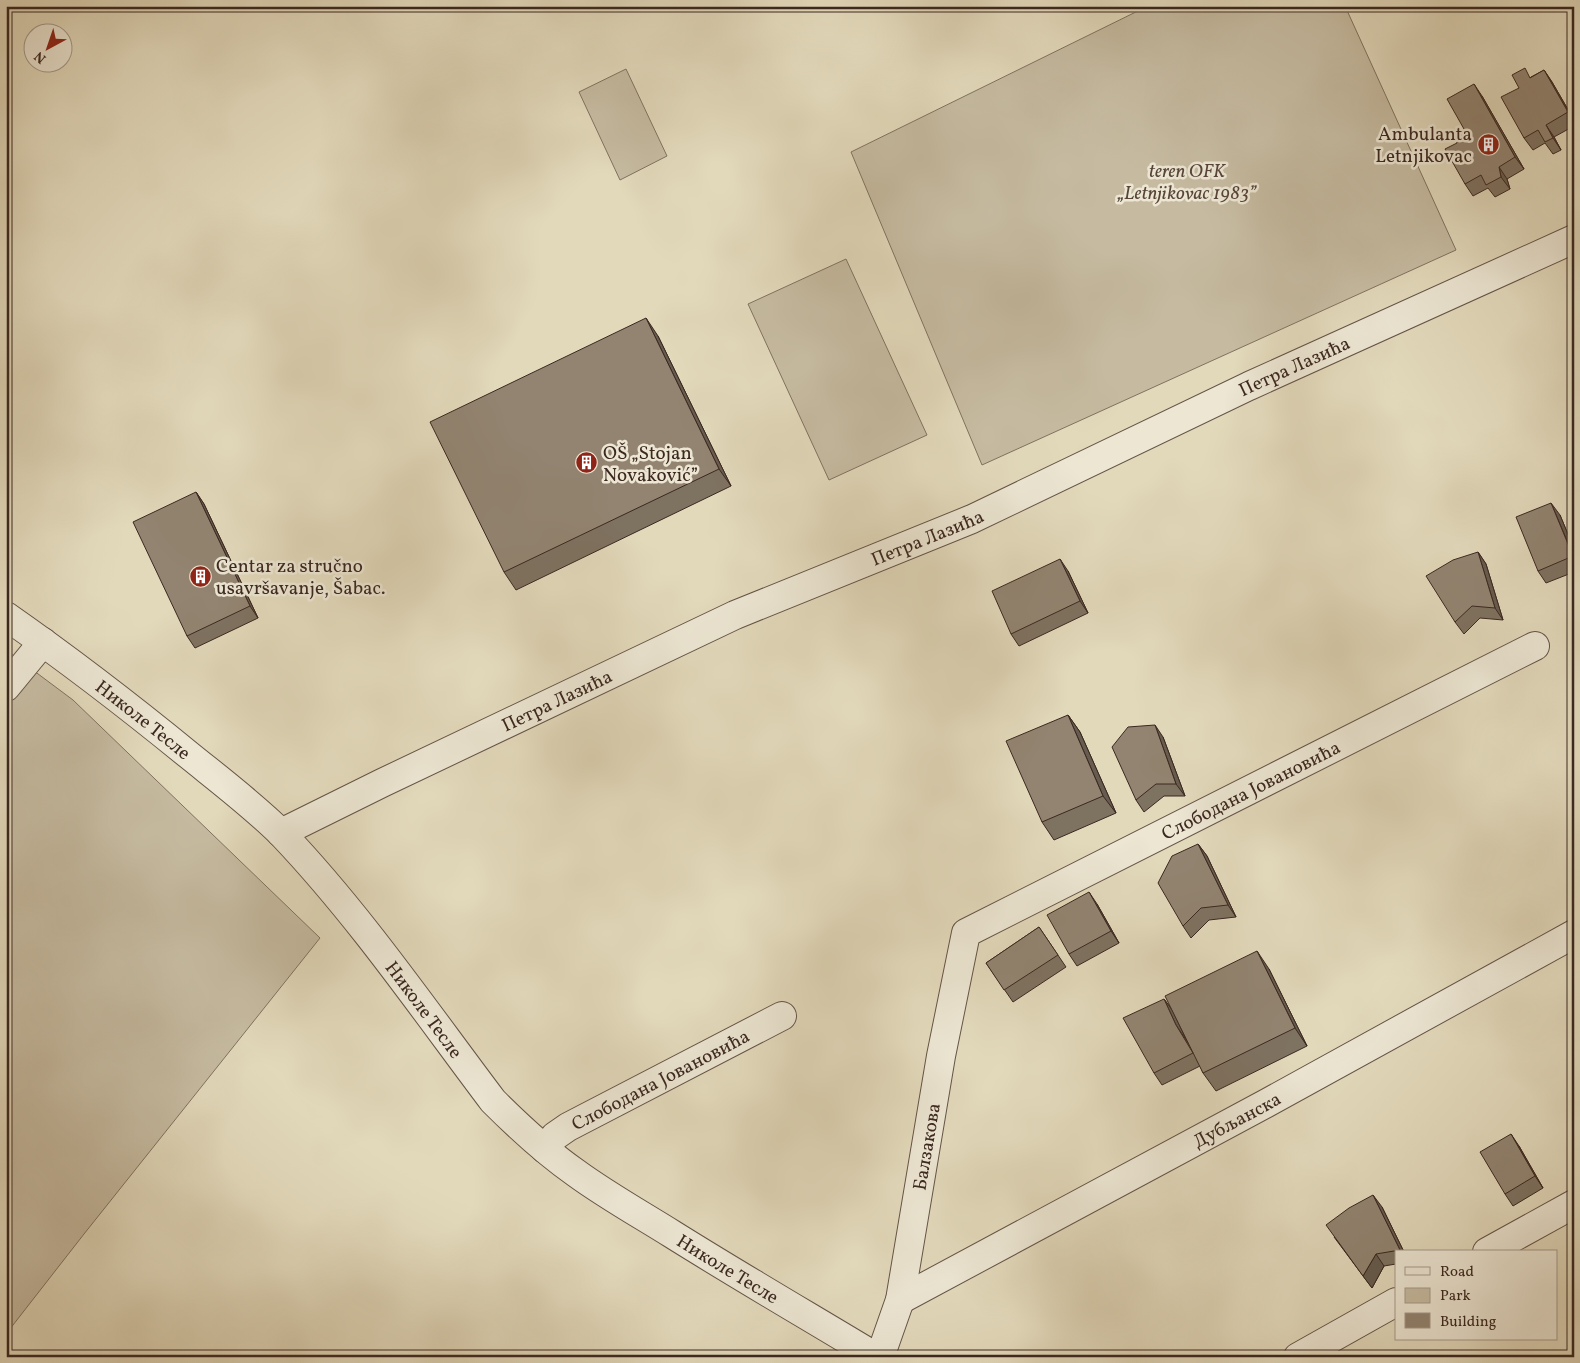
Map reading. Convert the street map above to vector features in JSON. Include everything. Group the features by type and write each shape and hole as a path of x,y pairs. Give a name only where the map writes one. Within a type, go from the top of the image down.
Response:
{"street":[{"name":"Петра Лазића","path":"281,833 735,615 972,519 1249,386 1574,239"},
{"name":"Николе Тесле","path":"6,616 43,642 170,740 281,833 362,928 493,1101 545,1149 576,1173 632,1210 732,1272 878,1357"},
{"path":"6,687 43,642"},
{"name":"Слободана Јовановића","path":"966,933 1535,646"},
{"name":"Балзакова","path":"878,1357 900,1300 941,1056 966,933"},
{"name":"Дубљанска","path":"900,1300 1274,1099 1574,934"},
{"name":"Слободана Јовановића","path":"545,1149 555,1136 568,1127 782,1016"},
{"path":"1491,1250 1574,1204"},
{"path":"1298,1357 1395,1303"}],"green space":[{"name":"teren OFK „Letnjikovac 1983”","path":"1148,6 1345,6 1456,250 982,465 851,152"},
{"path":"626,69 667,156 620,180 579,92"},
{"path":"846,259 927,435 829,480 748,304"},
{"path":"6,650 73,700 320,938 6,1334"}],"building":[{"path":"1525,68 1530,78 1544,70 1568,112 1546,125 1553,138 1545,142 1538,130 1524,138 1501,97 1519,88 1512,75"},
{"name":"Ambulanta Letnjikovac","path":"1474,84 1515,157 1499,167 1501,177 1486,185 1481,175 1465,184 1445,149 1457,143 1453,136 1464,129 1447,99"},
{"name":"OŠ „Stojan Novaković”","path":"646,318 719,469 504,572 430,422"},
{"name":"Centar za stručno usavršavanje, Šabac.","path":"196,492 250,606 187,636 133,522"},
{"path":"1551,503 1573,556 1538,571 1516,517"},
{"path":"1478,552 1495,608 1472,606 1455,622 1426,576 1453,560"},
{"path":"1060,559 1080,601 1011,634 992,591"},
{"path":"1068,715 1103,796 1042,822 1006,741"},
{"path":"1155,725 1176,784 1156,784 1136,800 1112,747 1128,727"},
{"path":"1198,844 1228,905 1201,908 1183,926 1158,883 1172,856"},
{"path":"1089,892 1111,931 1069,954 1047,915"},
{"path":"1039,927 1058,955 1004,990 986,963"},
{"path":"1257,951 1295,1028 1203,1073 1165,996"},
{"path":"1164,999 1176,1025 1193,1053 1154,1073 1123,1018"},
{"path":"1511,1134 1535,1176 1505,1194 1480,1152"},
{"path":"1373,1195 1400,1250 1376,1254 1363,1276 1326,1225 1349,1208"}],"place":[{"name":"Ambulanta Letnjikovac","path":"1488,144"},
{"name":"OŠ „Stojan Novaković”","path":"587,463"},
{"name":"Centar za stručno usavršavanje, Šabac.","path":"200,576"}]}
